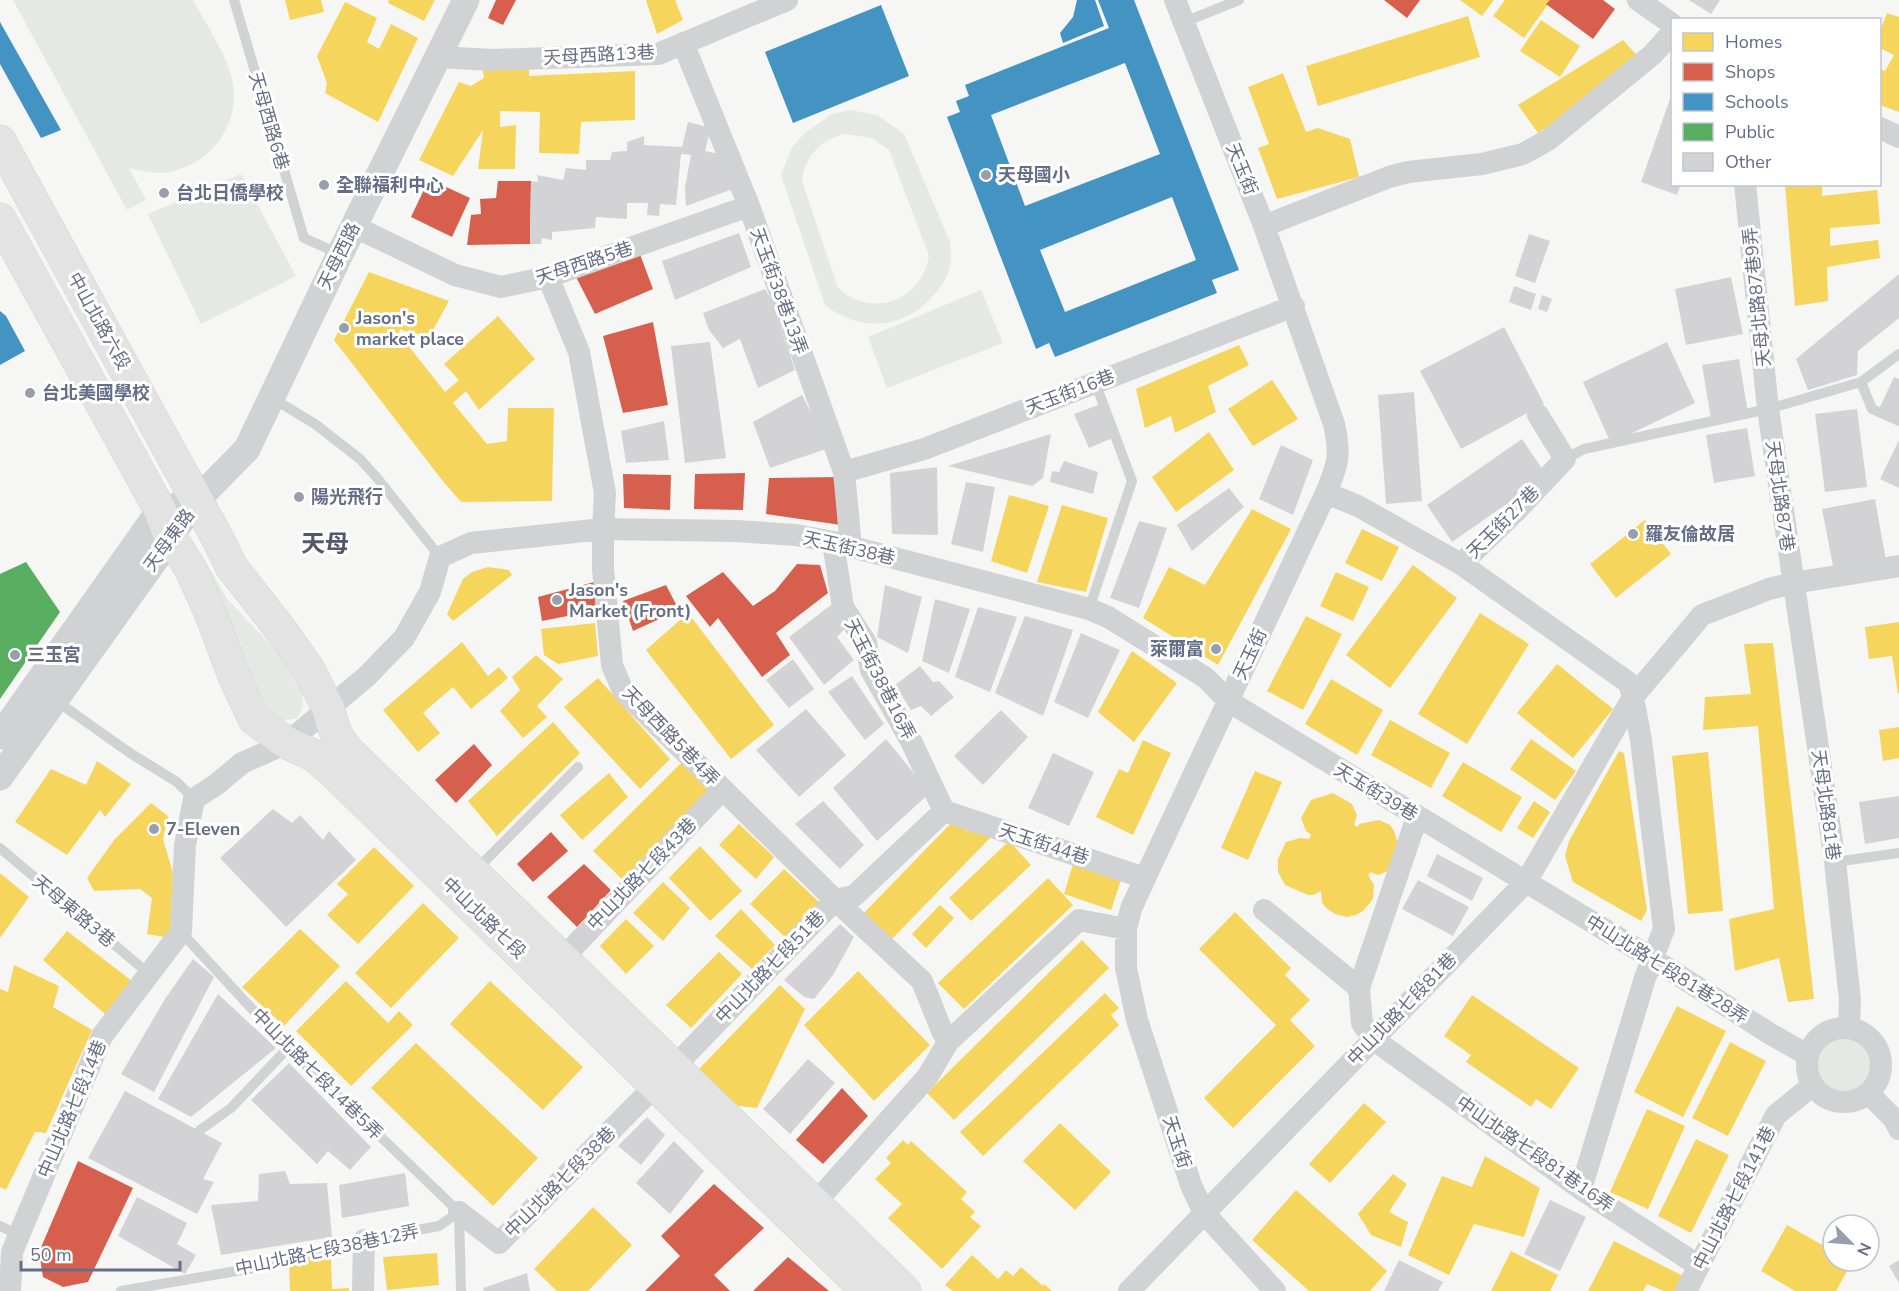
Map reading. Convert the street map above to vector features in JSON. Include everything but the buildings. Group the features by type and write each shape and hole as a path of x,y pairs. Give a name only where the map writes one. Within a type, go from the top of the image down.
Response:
{"main road":[{"name":"中山北路六段","path":"0,141 198,500"},
{"name":"中山北路六段","path":"0,219 165,523"},
{"name":"中山北路七段","path":"198,500 231,566 309,670 328,708 336,734 347,750 563,958 665,1076 867,1291"},
{"name":"中山北路七段","path":"165,523 190,568 210,612 234,676 255,719 286,743 313,755 332,771 665,1076 765,1157 905,1291"}],"street":[{"name":"天母西路","path":"198,500 247,448 466,0"},
{"name":"天母西路13巷","path":"438,57 492,60 658,54 787,0"},
{"name":"天玉街","path":"1174,0 1294,306 1339,444 1338,465 1326,493 1145,878 1131,909 1126,929 1126,968 1137,1020 1191,1185 1204,1214 1275,1291"},
{"path":"1638,0 1671,23"},
{"path":"1264,226 1389,177 1408,172 1482,164 1523,154 1548,140 1652,55 1671,34"},
{"name":"天玉街38巷13弄","path":"683,43 749,206 844,472 842,544"},
{"path":"1881,128 1899,137"},
{"name":"天母北路87巷9弄","path":"1745,186 1768,409"},
{"name":"天母西路5巷","path":"354,226 455,275 501,287 548,278 749,206"},
{"name":"天母西路5巷4弄","path":"548,278 579,352 605,493 603,569 612,665 623,691 835,900 922,981 948,1042"},
{"name":"天玉街16巷","path":"844,472 924,449 1294,306"},
{"name":"天母北路87巷","path":"1768,409 1793,583"},
{"path":"1538,415 1565,459"},
{"name":"天玉街27巷","path":"1326,493 1358,506 1461,564 1565,459"},
{"name":"天母東路","path":"0,736 165,523 198,500"},
{"name":"天母東路","path":"0,777 154,560 165,523"},
{"name":"天玉街38巷","path":"440,557 471,543 603,529 736,531 796,535 842,544 1089,609 1108,617 1206,678 1228,701"},
{"name":"天玉街38巷16弄","path":"842,544 843,607 866,643 871,670 911,741 944,811"},
{"path":"181,932 185,845 194,799 242,763 286,743 366,677 404,638 430,592 440,557"},
{"path":"1461,564 1629,683 1633,697 1641,740 1664,929 1581,1190"},
{"name":"中山北路七段81巷","path":"1129,1291 1526,882 1633,697 1702,615 1769,589 1793,583 1899,566"},
{"name":"天母北路81巷","path":"1793,583 1835,862 1850,1000 1849,1028"},
{"name":"天玉街39巷","path":"1228,701 1526,882"},
{"name":"中山北路七段43巷","path":"563,958 722,790"},
{"name":"天玉街44巷","path":"944,811 1145,878"},
{"name":"中山北路七段51巷","path":"665,1076 835,900 854,896 944,811"},
{"path":"1373,1039 1362,1023 1359,988 1417,817"},
{"name":"中山北路七段81巷28弄","path":"1526,882 1808,1055"},
{"path":"1264,910 1359,988"},
{"path":"815,1203 928,1076 948,1042 1079,920 1126,929"},
{"name":"中山北路七段14巷","path":"10,1291 12,1252 10,1230 102,1036 181,932"},
{"path":"1838,1028 1859,1031 1889,1053 1868,1093 1849,1102 1829,1099 1820,1093 1808,1076 1808,1055 1812,1045 1828,1031 1838,1028"},
{"name":"中山北路七段81巷16弄","path":"1373,1039 1581,1190 1699,1266"},
{"name":"中山北路七段38巷","path":"459,1212 499,1244 665,1076"},
{"name":"中山北路七段141巷","path":"1686,1291 1776,1115 1813,1085"},
{"path":"1868,1093 1894,1119 1899,1129"},
{"path":"363,1291 364,1240"}],"lane":[{"name":"天母西路6巷","path":"234,0 304,238 340,254"},
{"path":"1184,22 1239,0"},
{"path":"1565,459 1584,449 1768,409 1861,382 1899,354"},
{"path":"1089,609 1132,481 1095,382"},
{"path":"1861,382 1872,409 1899,421"},
{"path":"272,398 315,424 360,459 440,557"},
{"path":"55,699 130,753 177,782 194,799"},
{"path":"474,872 578,766"},
{"name":"天母東路3巷","path":"0,848 148,973"},
{"path":"1835,862 1899,852"},
{"name":"中山北路七段14巷5弄","path":"181,932 288,1048 459,1212"},
{"path":"200,1130 231,1108 288,1048"},
{"path":"459,1212 460,1291"},
{"name":"中山北路七段38巷12弄","path":"121,1291 265,1266 364,1240 439,1226 459,1212"}],"shaded area":[{"path":"13,0 193,0 222,52 233,83 234,100 231,116 216,144 192,164 177,170 157,173 129,168 146,200 127,210"},
{"path":"851,110 877,115 904,134 950,242 950,267 940,288 920,308 894,321 880,324 852,320 825,305 781,175 792,147 805,133 832,114","holes":["844,134 872,138 889,150 929,256 924,272 906,294 879,303 865,302 851,297 838,288 802,181 803,172 810,157 828,140"]},
{"path":"241,174 296,276 201,324 148,214"},
{"path":"981,290 1003,343 887,388 868,337"},
{"path":"204,559 228,600 274,648 302,691 303,707 297,718 282,721 271,714 242,661 224,602 201,561"},
{"path":"1839,1039 1849,1039 1859,1043 1867,1051 1871,1066 1867,1081 1859,1089 1849,1093 1839,1093 1829,1089 1821,1081 1817,1071 1817,1061 1821,1051 1829,1043"}],"place":[{"name":"天母國小","path":"986,175"},
{"name":"全聯福利中心","path":"324,185"},
{"name":"台北日僑學校","path":"164,193"},
{"name":"Jason's market place","path":"344,328"},
{"name":"台北美國學校","path":"30,393"},
{"name":"陽光飛行","path":"299,497"},
{"name":"羅友倫故居","path":"1633,534"},
{"name":"Jason's Market (Front)","path":"557,600"},
{"name":"萊爾富","path":"1216,649"},
{"name":"三玉宮","path":"15,655"},
{"name":"7-Eleven","path":"154,829"}],"district":[{"name":"天母","path":"325,544"}]}
